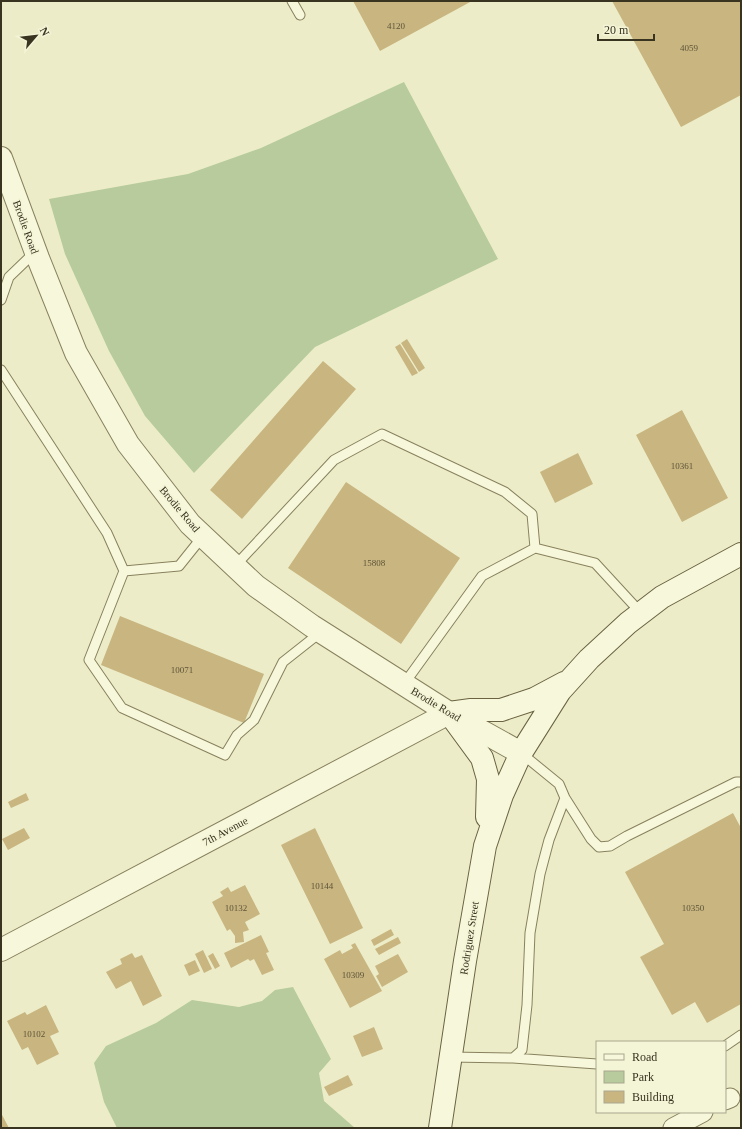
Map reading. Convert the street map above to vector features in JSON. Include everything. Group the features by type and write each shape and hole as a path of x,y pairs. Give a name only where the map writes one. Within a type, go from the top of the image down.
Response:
{"street":[{"name":"Brodie Road","path":"1,158 35,252 76,353 128,444 190,524 256,586 321,632 449,713 521,753"},
{"name":"Rodriguez Street","path":"440,1128 472,915 485,846 502,795 521,753 560,691 589,659 641,613 662,597 741,554"},
{"path":"485,846 488,779 482,758 449,713 471,710 501,710 519,705 570,680"},
{"name":"7th Avenue","path":"1,950 449,713"},
{"path":"673,1128 701,1113"}],"lane":[{"path":"292,1 300,15"},
{"path":"1,300 9,277 35,252"},
{"path":"1,370 107,533 124,571 88,660 122,708 225,755 237,734 254,720 283,662 321,632"},
{"path":"235,566 334,460 382,434 505,492 532,514 535,548"},
{"path":"124,571 179,566 203,536"},
{"path":"404,684 482,576 535,548 595,563 641,613"},
{"path":"521,753 559,784 591,839 598,847 610,846 627,836 736,782 741,782"},
{"path":"513,1058 522,1050 527,1005 530,933 540,874 550,840 566,798"},
{"path":"726,1045 741,1035"},
{"path":"450,1057 513,1058 596,1064"}],"green space":[{"path":"404,82 498,259 315,347 194,473 145,416 109,351 65,254 49,199 188,174 261,148"},
{"path":"293,987 331,1059 319,1073 324,1101 355,1128 117,1128 104,1102 94,1063 106,1046 156,1023 192,1000 239,1007 262,1001 275,990"}],"building":[{"path":"353,1 472,1 380,51"},
{"path":"612,1 741,1 741,95 681,127"},
{"path":"407,339 425,368 419,372 401,343"},
{"path":"400,344 418,373 412,376 395,347"},
{"path":"323,361 356,389 242,519 210,490"},
{"path":"682,410 728,498 682,522 636,435"},
{"path":"578,453 593,484 555,503 540,472"},
{"path":"346,482 460,558 401,644 288,568"},
{"path":"120,616 264,674 244,723 101,665"},
{"path":"26,793 29,800 11,808 8,802"},
{"path":"733,813 741,828 741,1004 707,1023 695,1002 672,1015 640,957 664,944 625,872"},
{"path":"24,828 30,838 8,850 2,839"},
{"path":"315,828 363,928 330,944 281,845"},
{"path":"245,885 260,914 245,922 249,930 243,932 244,942 235,943 235,936 230,929 227,931 212,902 223,896 220,892 228,887 231,892"},
{"path":"391,929 394,935 374,946 371,940"},
{"path":"261,935 269,952 266,953 274,970 262,975 254,959 250,961 248,959 231,968 224,953"},
{"path":"398,937 401,943 379,955 375,949"},
{"path":"355,943 382,991 350,1008 324,959 340,950 342,954 353,948 351,945"},
{"path":"203,950 212,969 204,973 195,954"},
{"path":"132,953 135,958 142,955 162,996 143,1006 131,981 116,989 106,972 122,964 120,959"},
{"path":"213,953 220,966 215,969 208,956"},
{"path":"398,954 408,972 382,987 376,976 379,974 375,966"},
{"path":"195,960 200,971 189,976 184,965"},
{"path":"46,1005 59,1032 50,1036 59,1054 37,1065 28,1047 22,1050 7,1021 25,1012 27,1015"},
{"path":"374,1027 383,1049 362,1057 353,1036"},
{"path":"348,1075 353,1085 329,1096 324,1087"},
{"path":"1,1113 9,1128 1,1128"}]}
